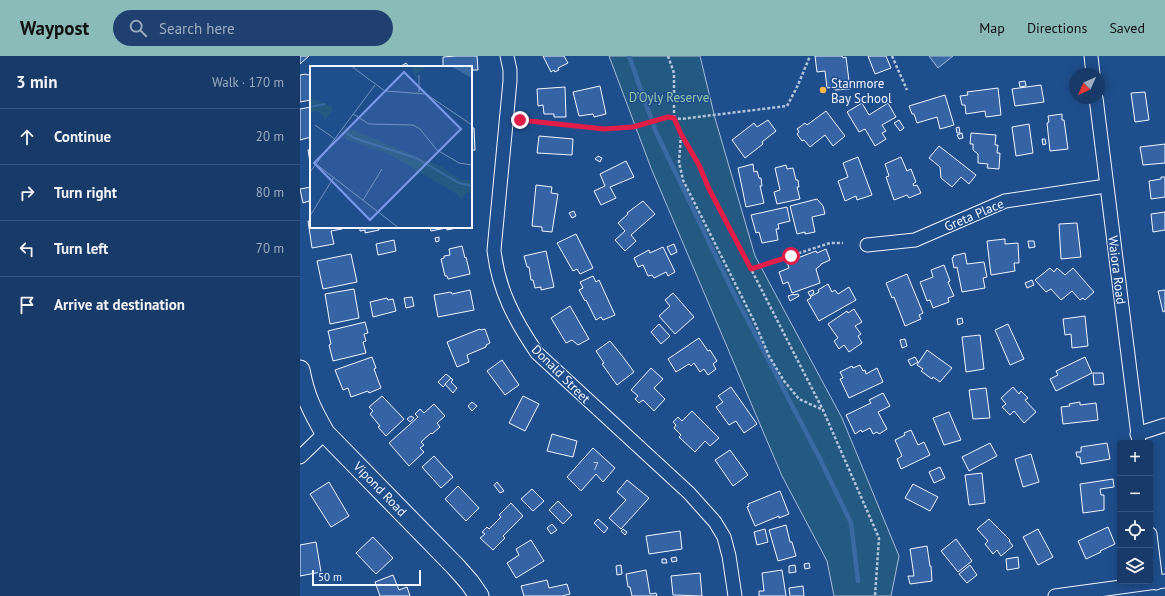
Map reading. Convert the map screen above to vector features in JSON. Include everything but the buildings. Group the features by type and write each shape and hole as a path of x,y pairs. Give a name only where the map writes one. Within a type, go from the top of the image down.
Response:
{"main road":[{"name":"Vipond Road","path":"300,370 304,390 310,406 325,433 456,568 470,583 479,596"}],"street":[{"name":"Donald Street","path":"507,56 510,70 510,81 494,250 496,267 507,303 523,333 537,353 689,493 715,522 724,537 729,556 735,596"},
{"path":"1090,56 1092,68"},
{"name":"Waiora Road","path":"1097,104 1138,438"},
{"name":"Greta Place","path":"867,245 915,240 1005,201 1106,186"},
{"path":"1138,438 1165,426"},
{"path":"300,457 325,433"},
{"path":"1055,596 1161,582 1153,547"}],"path":[{"path":"668,56 674,73 674,118 681,134 699,165 709,189 823,410 879,538 875,596"},
{"path":"520,120 604,129 633,127 668,117 681,119 787,106 798,86 810,56"},
{"path":"892,56 907,90"},
{"path":"681,134 679,162 683,180 754,321 769,356 784,381 798,399 823,410"},
{"path":"751,269 830,243 843,243"}],"green space":[{"name":"D’Oyly Reserve","path":"609,56 700,56 715,118 755,256 842,418 899,556 891,596 834,596 827,561 782,476 651,168"}],"shaded area":[{"path":"929,56 953,56 938,68"}],"waterway":[{"path":"629,56 656,132 732,290 819,457 851,523 858,581"}],"place":[{"name":"Stanmore Bay School","path":"823,90"}],"route":[{"path":"520,120 604,129 633,127 668,117 674,118 751,269 791,256"}]}
